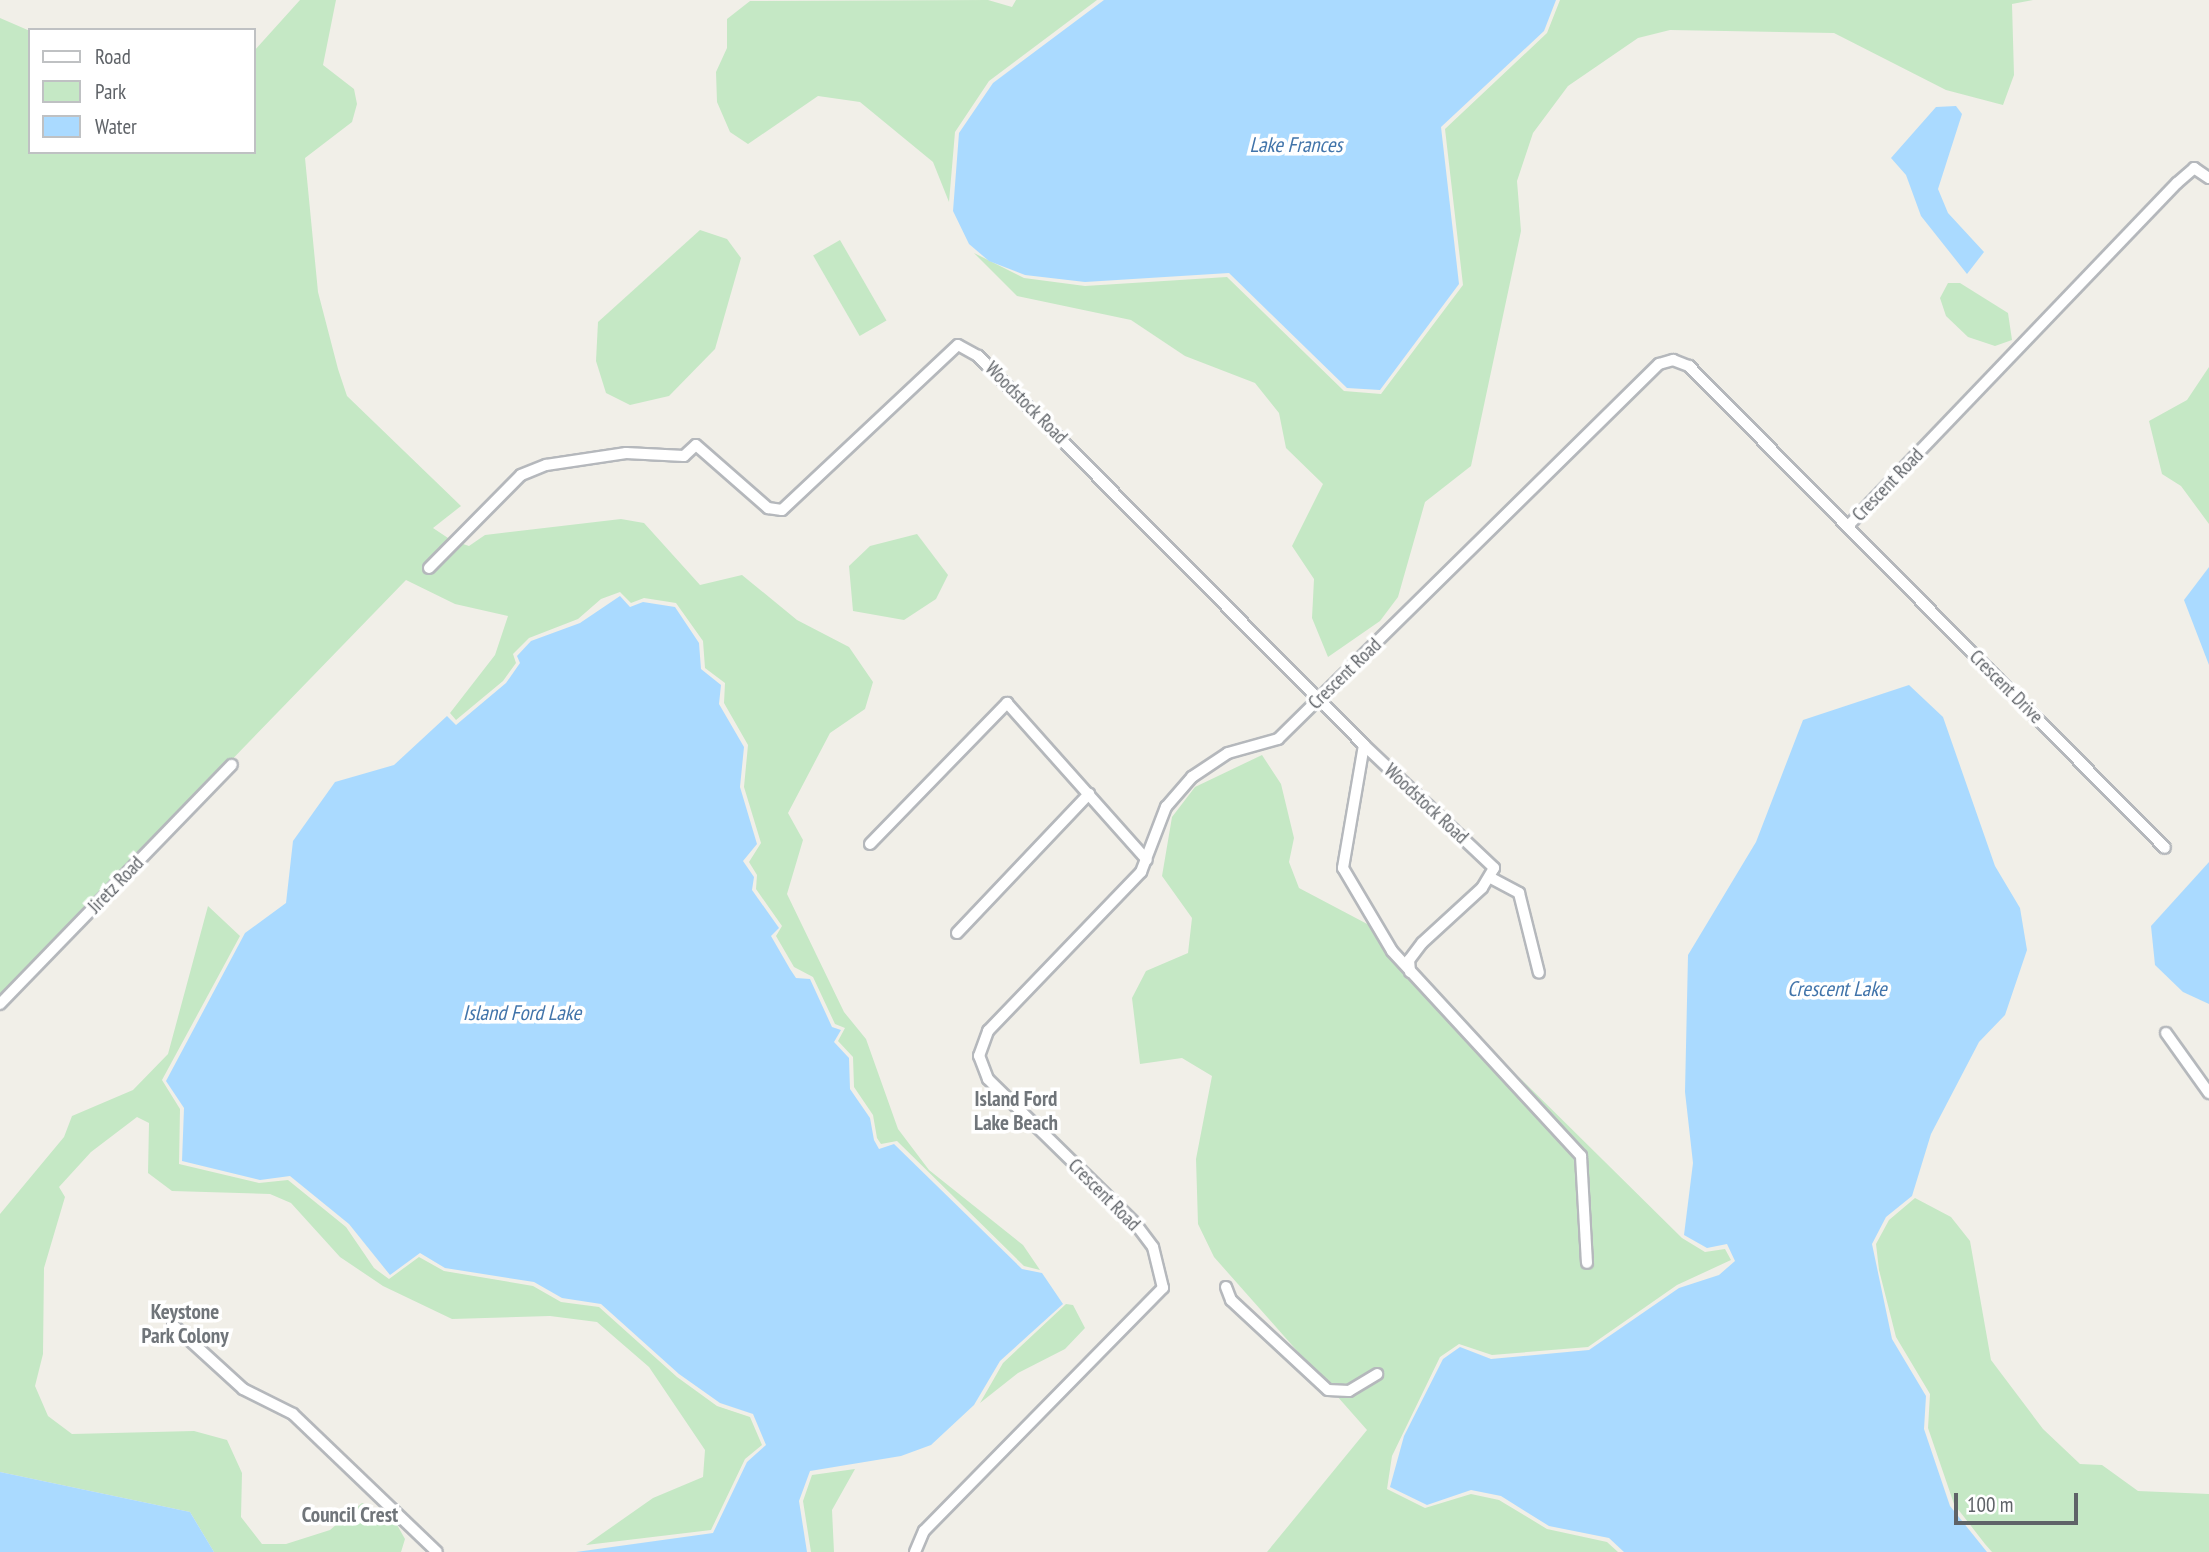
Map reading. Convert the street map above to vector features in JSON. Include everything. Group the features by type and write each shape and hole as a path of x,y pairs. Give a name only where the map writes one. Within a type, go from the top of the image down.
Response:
{"street":[{"name":"Crescent Road","path":"915,1552 924,1531 1163,1288 1153,1247 1135,1223 988,1079 979,1056 988,1031 1147,860 1166,807 1192,777 1228,753 1278,739 1659,364 1673,360 1689,366 1847,526 1989,386 2177,183 2194,168 2209,178"},
{"name":"Woodstock Road","path":"429,568 521,475 546,465 626,453 684,456 696,445 768,508 782,510 958,345 978,356 1364,745 1494,868 1491,878 1519,893 1539,973"},
{"name":"Crescent Drive","path":"1847,526 2165,848"},
{"path":"870,844 1007,703 1147,860"},
{"path":"1364,745 1343,868 1410,972 1581,1156 1587,1263"},
{"name":"Jiretz Road","path":"0,1004 232,765"},
{"path":"957,933 1089,794"},
{"path":"1410,972 1409,960 1422,943 1491,878"},
{"path":"2166,1033 2209,1093"},
{"path":"1226,1287 1231,1300 1328,1390 1349,1391 1377,1374"},
{"path":"173,1325 243,1389 293,1414 437,1552"}],"green space":[{"path":"300,0 336,0 323,65 354,89 357,104 352,122 305,158 318,292 347,396 461,506 433,528 451,540 423,568 429,574 460,543 469,546 485,535 621,519 644,523 700,585 742,575 797,620 849,647 873,682 865,709 830,733 788,813 803,840 787,894 844,1012 866,1039 898,1129 929,1170 1023,1245 1040,1270 1024,1266 897,1141 881,1144 877,1138 873,1115 854,1087 853,1057 838,1041 845,1028 835,1024 813,977 794,967 776,936 782,926 756,889 757,875 749,862 761,843 744,787 748,745 724,703 725,683 705,668 703,641 676,603 644,598 631,603 620,592 601,599 578,619 529,638 513,654 516,663 503,681 456,720 450,713 495,655 508,616 455,604 406,580 0,999 0,18 28,30 28,154 256,154 256,49"},
{"path":"988,0 1012,7 1016,0 1097,0 989,81 955,132 949,202 933,162 860,102 818,96 748,144 730,132 717,102 716,72 727,48 727,19 750,1"},
{"path":"1560,0 2033,0 2012,4 2014,75 2003,105 1946,90 1834,33 1670,30 1638,38 1568,86 1533,133 1517,181 1521,231 1471,466 1425,502 1398,597 1380,621 1328,657 1312,618 1314,579 1292,546 1323,484 1286,448 1279,413 1255,383 1185,356 1131,320 1017,296 974,253 1024,278 1085,286 1227,277 1344,391 1381,394 1463,285 1445,129 1547,33"},
{"path":"700,230 727,239 741,258 715,349 669,396 630,405 606,393 596,361 598,322"},
{"path":"840,240 886,321 860,336 813,256"},
{"path":"1948,283 1960,283 2008,313 2012,340 1995,346 1968,337 1946,316 1940,298"},
{"path":"2209,367 2209,524 2181,486 2162,474 2149,421 2187,400"},
{"path":"917,534 948,575 936,599 904,620 853,611 849,566 870,546"},
{"path":"1262,755 1281,784 1294,838 1289,862 1299,888 1371,926 1406,977 1576,1158 1582,1268 1591,1266 1585,1155 1518,1076 1682,1238 1705,1252 1725,1249 1731,1260 1677,1285 1588,1347 1492,1355 1459,1344 1440,1357 1392,1456 1387,1489 1425,1508 1471,1494 1499,1500 1547,1529 1607,1542 1618,1552 1267,1552 1367,1430 1214,1257 1198,1224 1196,1159 1212,1076 1182,1058 1140,1064 1132,998 1146,971 1188,953 1192,918 1162,876 1172,817 1195,787"},
{"path":"208,906 240,936 162,1080 180,1109 179,1164 259,1183 288,1180 346,1227 374,1268 389,1279 419,1257 444,1271 533,1286 561,1302 599,1307 677,1377 717,1406 750,1417 762,1445 745,1459 711,1530 586,1545 653,1498 703,1477 705,1450 649,1367 597,1322 550,1316 452,1319 383,1286 340,1257 291,1203 270,1194 172,1191 148,1173 149,1123 137,1117 91,1152 59,1187 65,1197 44,1268 43,1354 35,1386 48,1416 72,1434 194,1431 227,1440 242,1473 241,1517 262,1544 286,1544 330,1530 362,1503 392,1516 405,1539 401,1552 214,1552 190,1512 0,1472 0,1214 64,1137 72,1116 133,1090 168,1054"},
{"path":"1915,1198 1951,1217 1970,1241 1991,1360 2043,1429 2080,1464 2102,1465 2138,1491 2209,1494 2209,1552 1992,1552 1985,1544 1954,1504 1928,1428 1930,1394 1896,1337 1879,1270 1876,1244 1889,1220"},
{"path":"1066,1304 1073,1305 1085,1328 1065,1349 1018,1373 980,1403 1003,1363"},
{"path":"855,1469 832,1510 834,1552 811,1552 803,1501 812,1475"}],"water":[{"name":"Lake Frances","path":"1104,0 1556,0 1544,31 1441,127 1459,284 1380,390 1347,388 1229,273 1085,282 1025,275 989,261 969,244 953,211 959,133 993,83"},
{"path":"1956,106 1962,114 1938,189 1948,213 1984,252 1967,274 1921,216 1906,175 1891,158 1936,107"},
{"path":"2209,567 2209,665 2184,600"},
{"name":"Island Ford Lake","path":"620,596 630,607 643,602 675,607 699,643 701,669 721,685 719,704 744,747 740,787 757,844 743,861 754,877 752,890 779,928 771,936 790,969 796,978 810,979 832,1027 841,1030 834,1042 849,1058 850,1089 870,1118 874,1140 879,1149 894,1144 1022,1269 1042,1273 1063,1304 1000,1361 974,1405 931,1445 901,1456 810,1471 799,1501 807,1552 576,1552 713,1533 747,1462 766,1445 753,1414 720,1403 679,1374 601,1304 562,1298 534,1282 445,1268 420,1253 390,1275 349,1224 290,1176 260,1180 182,1161 184,1108 166,1081 245,933 286,903 293,841 335,782 394,765 447,716 456,725 506,683 520,663 517,656 531,641 580,623"},
{"name":"Crescent Lake","path":"1909,685 1943,717 1995,866 2020,908 2027,950 2005,1015 1979,1042 1931,1134 1912,1196 1886,1217 1872,1244 1892,1339 1926,1396 1924,1429 1950,1506 1987,1552 1624,1552 1609,1538 1549,1526 1501,1496 1471,1490 1427,1505 1390,1487 1404,1436 1443,1359 1460,1347 1491,1359 1589,1350 1679,1288 1719,1275 1735,1261 1727,1244 1707,1248 1684,1235 1693,1163 1685,1092 1688,955 1756,842 1803,720"},
{"path":"2209,862 2209,1004 2183,992 2155,965 2151,926"},
{"path":"0,1472 190,1512 214,1552 0,1552"}],"district":[{"name":"Island Ford Lake Beach","path":"1016,1111"},
{"name":"Keystone Park Colony","path":"185,1324"},
{"name":"Council Crest","path":"350,1515"}]}
